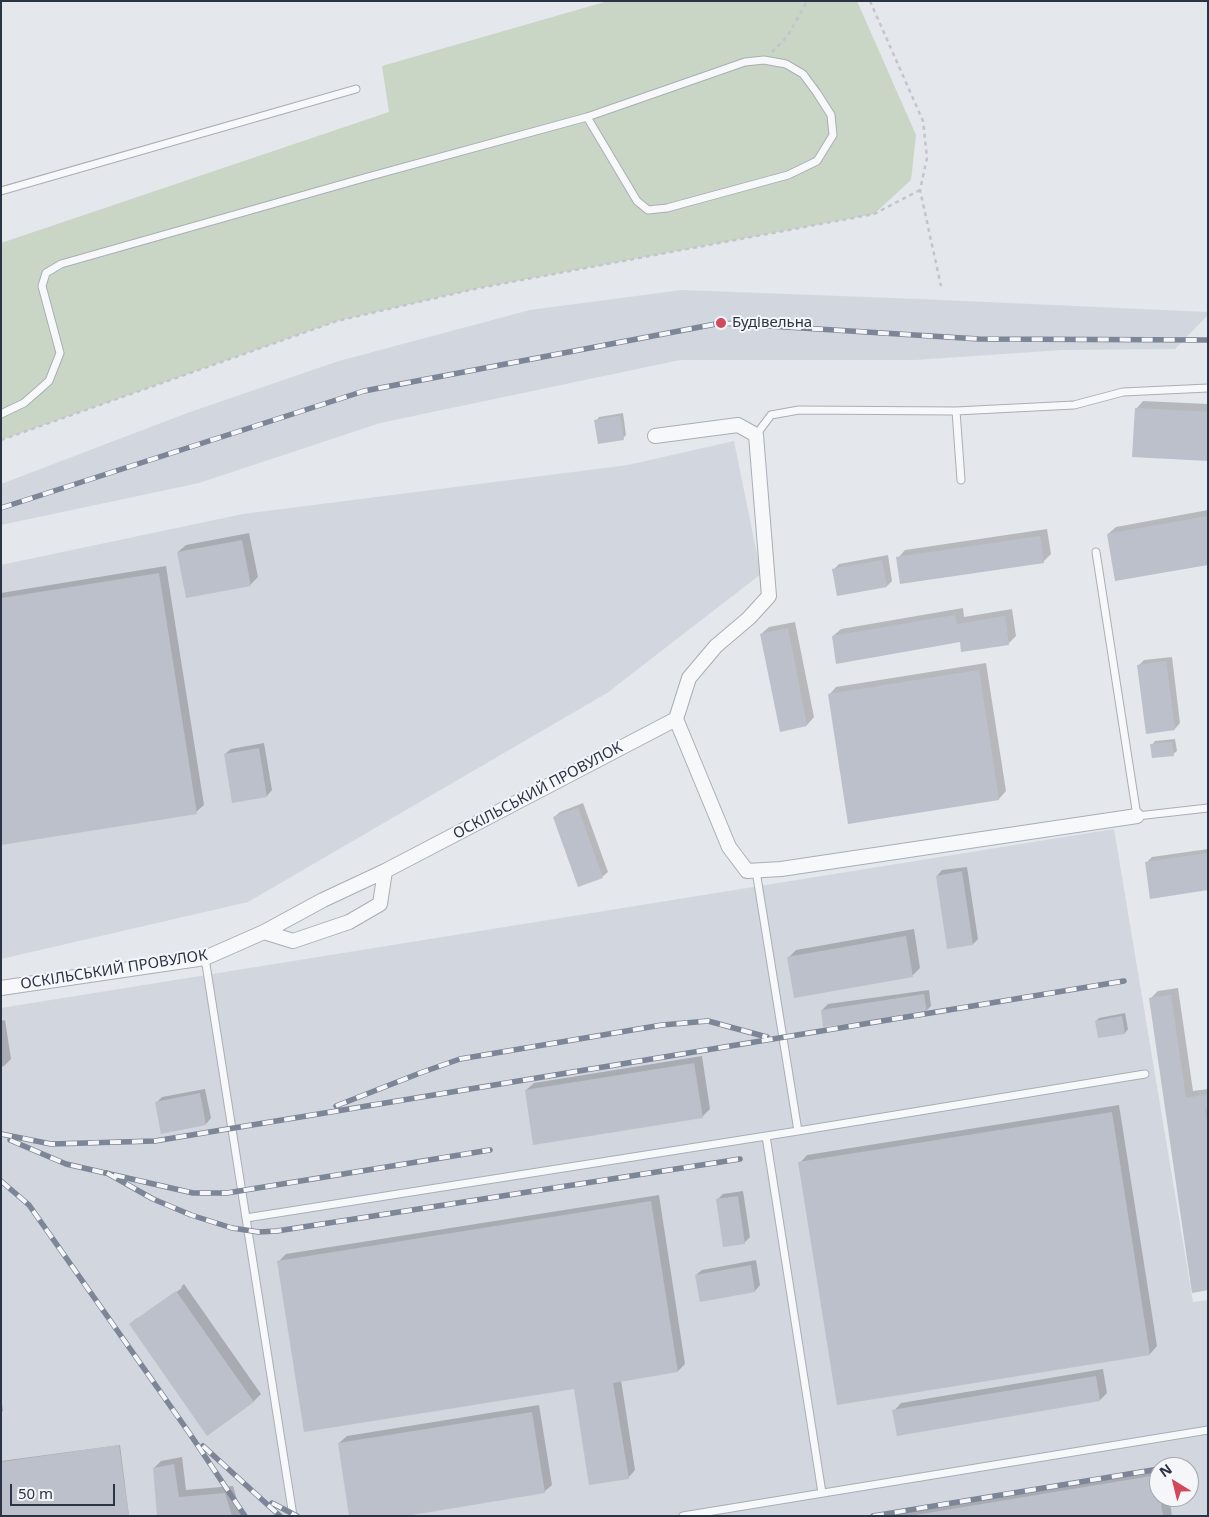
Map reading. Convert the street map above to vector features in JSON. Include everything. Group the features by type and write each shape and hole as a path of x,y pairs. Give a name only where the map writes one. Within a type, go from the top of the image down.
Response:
{"street":[{"path":"655,436 738,425 756,436 769,596 749,618 716,646 689,678 676,719 729,847 747,871 781,869 1137,816"},
{"name":"ОСКІЛЬСЬКИЙ ПРОВУЛОК","path":"1,988 204,958 264,932 323,900 385,872 676,719"},
{"path":"264,932 293,941 349,922 380,904 385,872"}],"lane":[{"path":"1,414 24,404 49,381 60,353 42,286 46,273 61,264 355,180 587,117 745,62 764,60 786,64 803,74 831,115 833,135 816,161 788,175 667,208 648,210 637,201 587,117"},
{"path":"1,191 356,89"},
{"path":"756,436 771,415 799,410 956,411 1074,406 1123,392 1208,388"},
{"path":"956,411 961,480"},
{"path":"1096,552 1137,816 1208,808"},
{"path":"756,871 798,1131"},
{"path":"204,958 293,1516"},
{"path":"246,1218 1145,1074"},
{"path":"766,1136 822,1494"},
{"path":"683,1516 1208,1430"}],"path":[{"path":"764,60 787,37 807,1"},
{"path":"870,1 923,121 927,158 920,190 941,286"},
{"path":"1,440 337,321 478,288 874,214 920,190"}],"shaded area":[{"path":"682,290 1208,312 1208,315 1175,349 1062,350 915,360 680,360 380,423 199,483 1,525 1,484 190,412 339,361 530,310"},
{"path":"734,441 761,574 607,693 248,902 1,959 1,565 243,514 628,465"},
{"path":"1114,829 1193,1302 1208,1300 1208,1516 1,1516 1,1008"}],"green space":[{"path":"608,1 857,1 916,135 911,180 874,214 479,288 337,321 1,440 1,243 389,112 382,66"}],"building":[{"path":"1135,408 1208,412 1208,461 1132,457"},
{"path":"620,416 624,440 598,444 594,420"},
{"path":"1208,516 1208,565 1115,581 1107,534"},
{"path":"1040,536 1044,563 900,584 896,557"},
{"path":"242,540 251,586 186,598 177,552"},
{"path":"882,560 887,587 837,596 832,569"},
{"path":"159,573 197,814 1,845 1,598"},
{"path":"955,615 957,624 1005,616 1009,645 961,652 960,642 836,664 832,636"},
{"path":"788,628 807,726 780,732 760,634"},
{"path":"1166,661 1175,730 1146,734 1137,665"},
{"path":"979,670 999,800 848,824 828,694"},
{"path":"1172,742 1174,756 1152,758 1150,744"},
{"path":"259,748 267,797 232,803 224,754"},
{"path":"578,808 603,878 578,887 553,817"},
{"path":"1207,853 1208,890 1150,899 1145,862"},
{"path":"962,871 973,945 947,949 936,876"},
{"path":"906,936 913,977 794,998 787,957"},
{"path":"924,994 927,1013 823,1027 821,1010"},
{"path":"1171,995 1186,1098 1208,1094 1208,1108 1205,1109 1208,1128 1208,1290 1192,1293 1149,998"},
{"path":"1122,1016 1125,1034 1098,1038 1095,1021"},
{"path":"694,1063 703,1118 533,1145 525,1090"},
{"path":"200,1093 206,1125 161,1134 155,1102"},
{"path":"1112,1112 1150,1355 837,1405 798,1162"},
{"path":"738,1196 745,1244 723,1247 716,1199"},
{"path":"651,1201 678,1372 613,1383 629,1479 589,1485 574,1389 304,1432 277,1261"},
{"path":"751,1265 755,1292 700,1302 695,1275"},
{"path":"176,1291 254,1402 207,1436 129,1324"},
{"path":"1096,1376 1100,1401 897,1436 892,1410"},
{"path":"532,1412 545,1493 406,1516 349,1516 338,1443"},
{"path":"119,1445 129,1516 1,1516 1,1462"},
{"path":"174,1464 179,1497 225,1493 232,1516 157,1516 153,1468"},
{"path":"1149,1476 1149,1507 1162,1507 1163,1516 909,1516"}],"railway":[{"path":"1,508 364,391 721,323 979,339 1208,340"},
{"path":"1,1134 51,1144 155,1141 1124,981"},
{"path":"336,1106 460,1059 662,1025 708,1021 767,1037"},
{"path":"10,1140 66,1164 193,1193 227,1193 490,1150"},
{"path":"107,1173 153,1199 191,1215 232,1228 259,1232 277,1231 740,1159"},
{"path":"1,1181 29,1205 190,1434 245,1516"},
{"path":"203,1446 280,1516"},
{"path":"873,1516 1149,1471"},
{"path":"272,1503 297,1516"}],"place":[{"name":"Будівельна","path":"721,323"}]}
